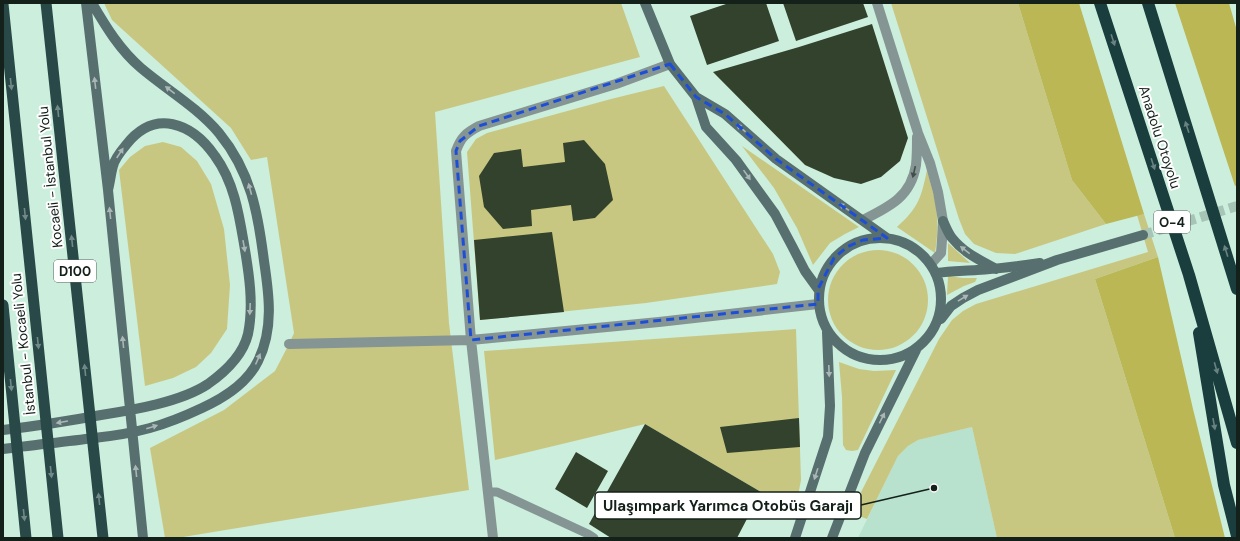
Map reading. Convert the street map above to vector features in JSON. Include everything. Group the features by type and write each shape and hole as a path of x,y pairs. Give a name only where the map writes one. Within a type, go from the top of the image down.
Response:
{"highway":[{"name":"Kocaeli - İstanbul Yolu","path":"46,3 104,538"},
{"name":"Anadolu Otoyolu","path":"1100,3 1189,275 1237,443"},
{"name":"Anadolu Otoyolu","path":"1148,3 1237,289"},
{"name":"İstanbul - Kocaeli Yolu","path":"3,4 58,538"},
{"path":"1189,275 1224,485 1237,536"},
{"path":"3,305 26,538"}],"main road":[{"path":"86,3 108,190 143,538"},
{"path":"3,449 115,435 149,428 188,414 215,402 234,390 247,377 258,361 265,340 269,318 269,294 260,227 249,183 236,157 219,133 195,109 140,67 121,48 92,3"},
{"path":"645,3 670,64 696,97 706,127 736,160 775,214 805,271 818,289"},
{"path":"696,97 725,114 776,159 887,238"},
{"path":"3,430 137,409 186,395 207,384 225,370 239,355 248,335 251,308 248,270 237,204 228,178 215,156 201,140 183,128 169,123 156,124 143,129 132,136 119,153 113,165 108,190"},
{"path":"943,221 952,237 963,250 996,269"},
{"path":"936,326 941,308 941,289 934,269 925,258 912,247 897,240 887,238 863,240 847,247 834,258 824,273 818,289 818,304 821,318 827,332 840,347 858,357 878,361 898,359 916,350 928,339 951,306 978,290 1057,260 1143,235"},
{"path":"934,269 951,271 996,269 1057,260"},
{"path":"795,538 828,437 830,406 827,332"},
{"path":"832,538 865,453 916,350"}],"street":[{"path":"877,3 918,133 930,163 938,192 943,221 941,254 934,269"},
{"path":"493,538 471,340 456,151 460,141 468,132 479,126 616,84 670,64"},
{"path":"863,220 885,209 899,199 907,190 913,179 916,164 918,133"},
{"path":"289,344 471,340 659,322 818,304"}],"lane":[{"path":"488,492 497,492 594,538"}],"highlighted area":[{"path":"670,64 696,97 725,114 776,159 887,238 863,240 847,247 834,258 818,289 818,304 471,340 456,151 460,141 479,126"}],"shaded area":[{"path":"104,3 621,3 640,57 435,112 449,323 469,490 177,538 165,538 150,448 224,410 275,371 294,333 267,157 251,160 231,128 112,20"},
{"path":"891,3 1018,3 1072,180 1106,224 1015,254 996,253 974,244 965,234 959,219"},
{"path":"1018,3 1079,3 1144,214 1106,224 1072,180"},
{"path":"1175,3 1229,3 1237,31 1237,185 1235,186"},
{"path":"664,86 773,254 780,272 777,284 646,303 480,320 467,152 476,139 487,133"},
{"path":"163,142 181,147 197,161 211,184 224,229 230,285 227,329 211,353 196,367 173,378 145,386 119,170 130,157 145,146"},
{"path":"742,146 859,227 830,243 813,265 797,228 774,188"},
{"path":"927,170 937,215 935,253 897,227 915,208 921,195"},
{"path":"1144,214 1158,257 1095,279 1175,538 997,538 972,427 918,440 908,446 898,456 867,519 859,516 855,508 858,498 939,339 952,320 963,311 976,304 1148,252 1137,215"},
{"path":"948,243 970,263 948,261"},
{"path":"878,250 897,254 913,265 924,281 928,300 924,319 913,335 897,346 878,350 859,346 843,335 832,319 828,300 832,281 843,265 859,254"},
{"path":"1158,257 1193,409 1225,538 1175,538 1095,279"},
{"path":"948,276 977,278 975,282 947,295"},
{"path":"796,329 801,480 795,512 645,424 495,460 484,351"},
{"path":"839,362 859,369 874,371 896,370 858,450 846,450 843,445 842,397"},
{"path":"972,427 997,538 858,538 898,456 908,446 918,440"}],"building":[{"path":"729,3 766,3 779,41 707,65 690,16"},
{"path":"783,3 863,3 868,17 796,41"},
{"path":"872,24 908,138 900,161 881,177 861,184 834,178 805,165 713,72 799,47"},
{"path":"584,140 605,164 613,200 595,218 573,221 571,205 531,210 532,226 503,229 484,207 479,176 494,153 521,149 523,167 565,162 563,143"},
{"path":"552,232 564,312 480,320 474,240"},
{"path":"799,418 800,447 727,453 720,427"},
{"path":"645,424 761,492 737,538 611,538 589,524"},
{"path":"576,452 608,471 587,508 555,489"}],"tunnel":[{"path":"1143,235 1237,206"}],"place":[{"name":"Ulaşımpark Yarımca Otobüs Garajı","path":"934,488"}]}
